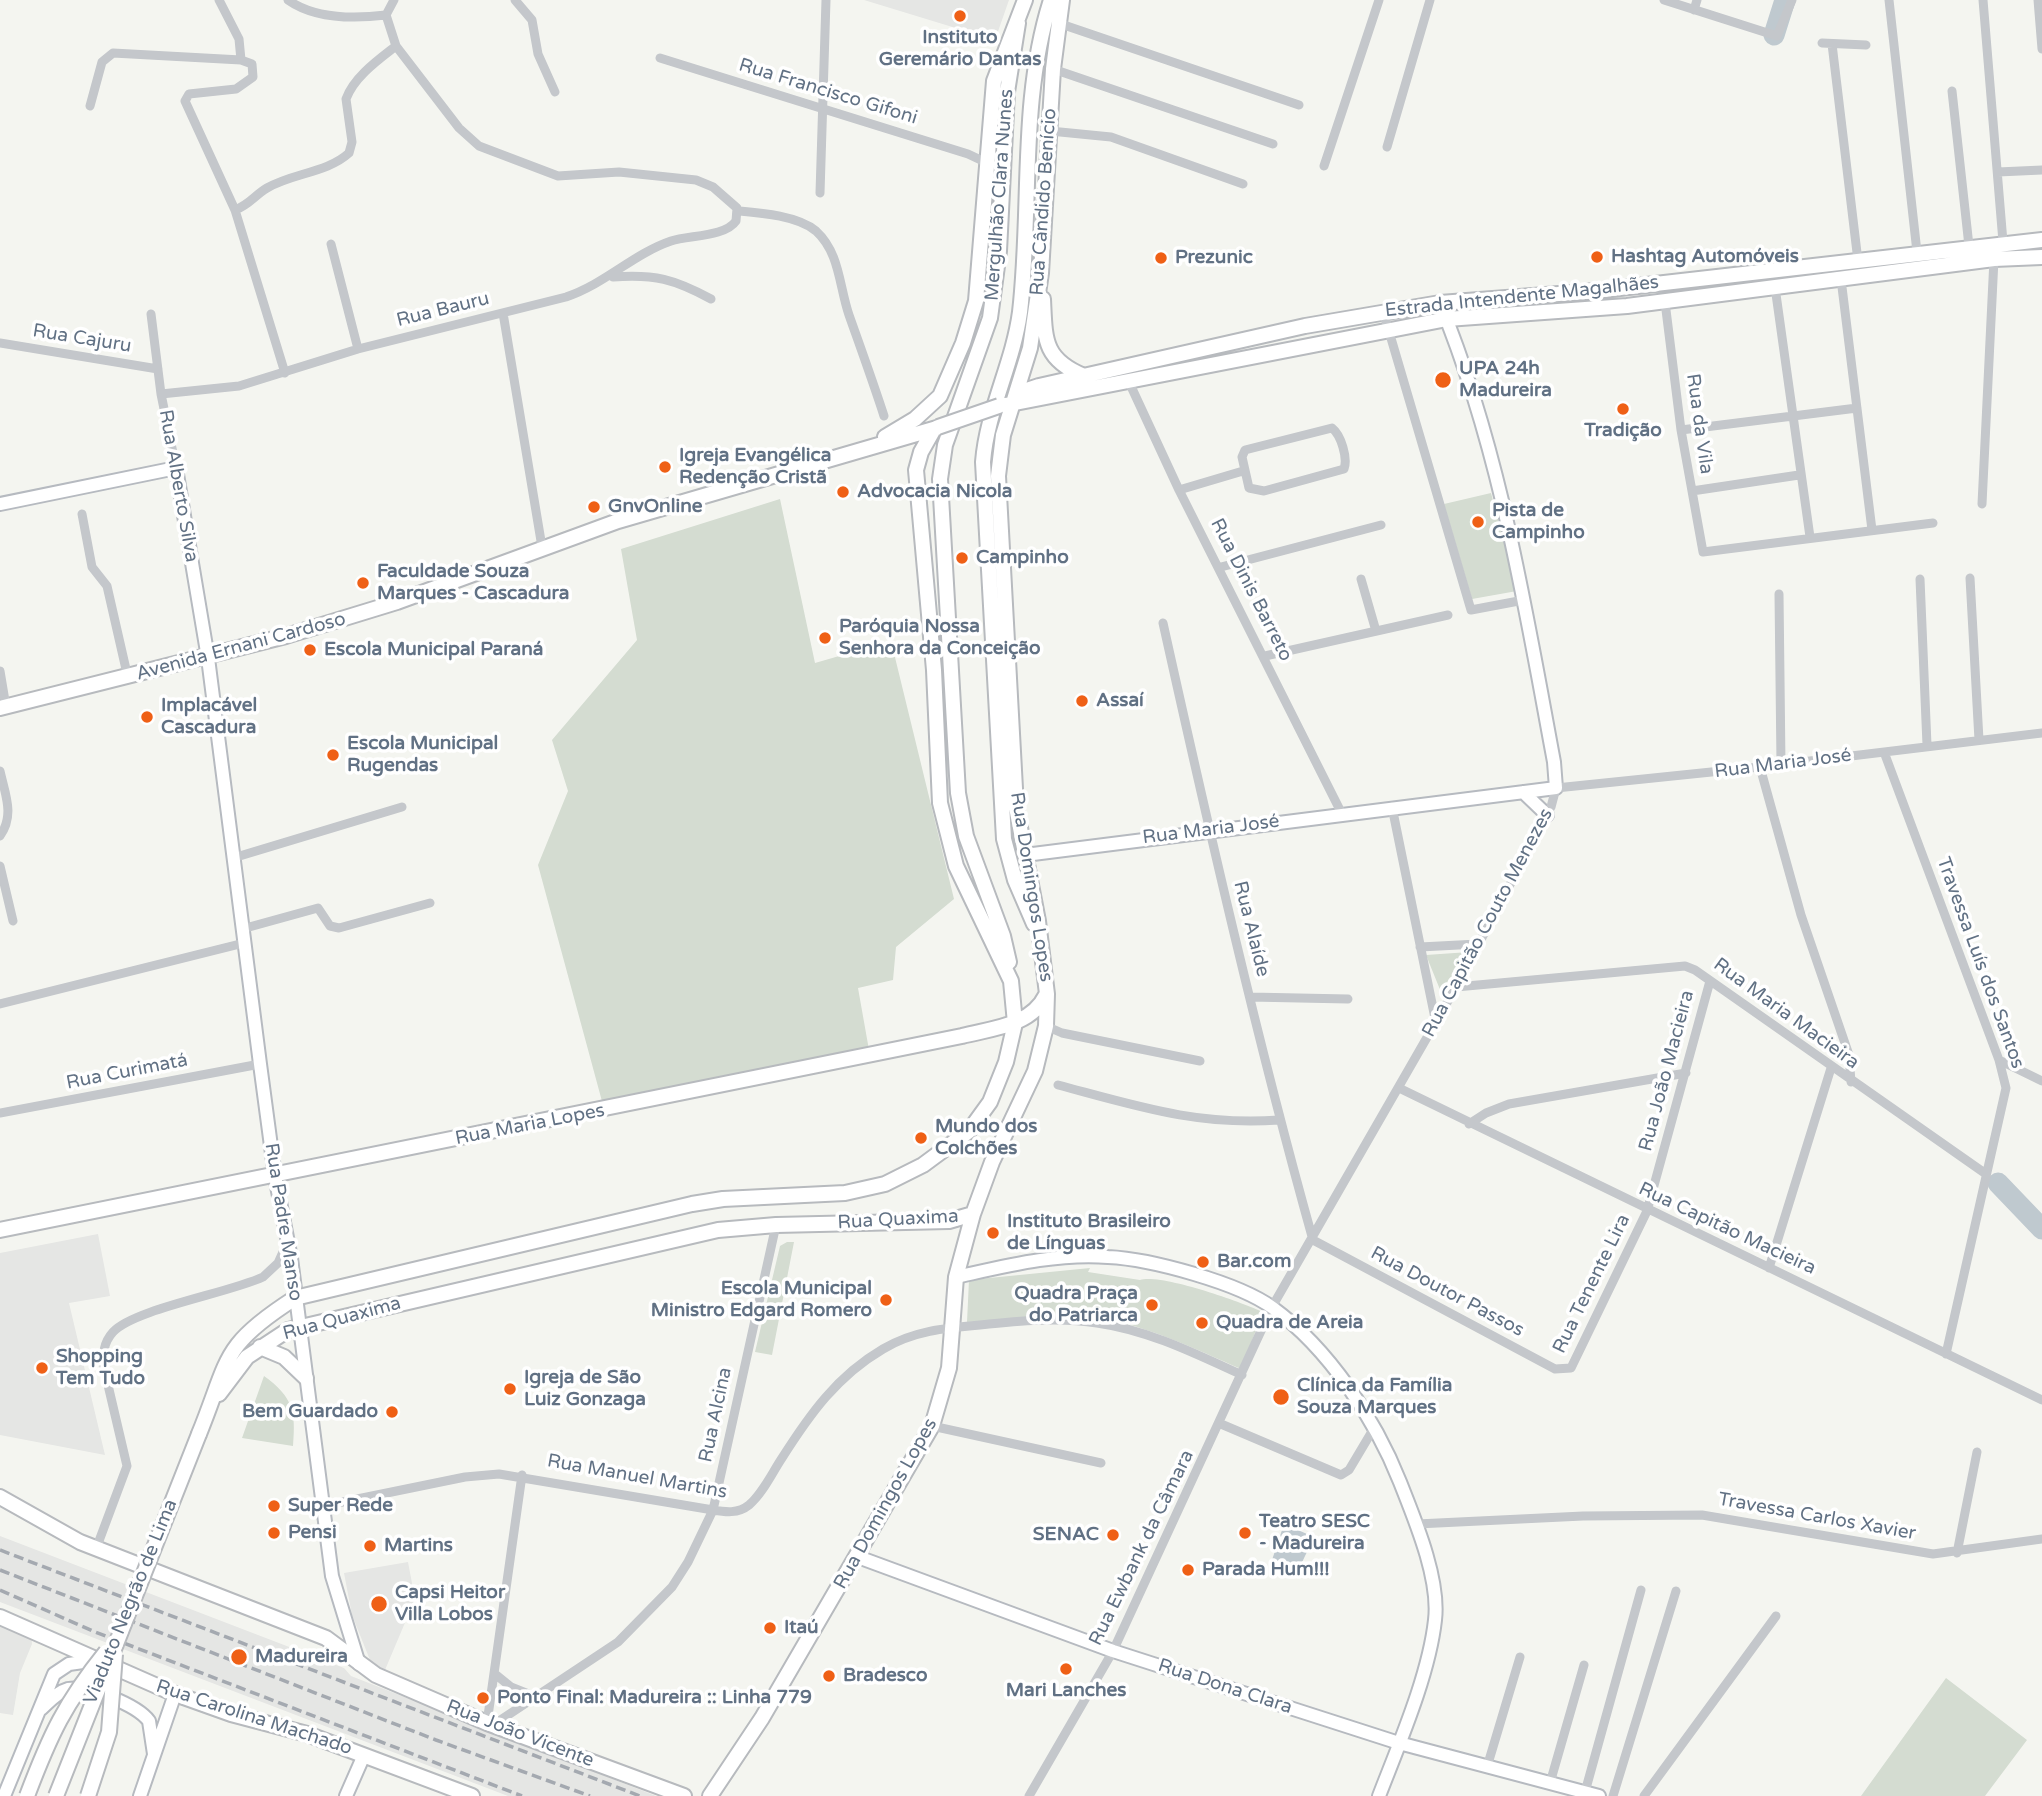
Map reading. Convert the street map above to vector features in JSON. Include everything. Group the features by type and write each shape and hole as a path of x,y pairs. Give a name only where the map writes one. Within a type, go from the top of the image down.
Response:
{"main road":[{"path":"868,447 925,410 940,396 950,377 975,301 994,81 1025,0"},
{"name":"Mergulhão Clara Nunes","path":"1039,934 1022,899 1004,839 983,461 989,420 1014,352 1035,77 1051,0"},
{"name":"Rua Cândido Benício","path":"1006,404 1030,348 1041,273 1053,69 1062,0"},
{"name":"Mergulhão Clara Nunes","path":"1011,981 1006,947 973,860 958,793 940,499 946,445 987,328 993,300 1008,84 1018,23"},
{"name":"Estrada Intendente Magalhães","path":"1006,404 1027,390 1305,326 1383,311 1440,303 1585,292 2003,242 2042,240"},
{"name":"Estrada Intendente Magalhães","path":"1006,404 1447,319 1665,302 1994,259 2042,257"},
{"path":"1041,273 1048,347 1057,362 1084,376"},
{"name":"Rua Domingos Lopes","path":"710,1796 762,1718 932,1426 949,1368 956,1277 973,1214 992,1162 1035,1071 1046,1027 1047,994 1039,934 1016,807 998,476 1006,404"},
{"name":"Avenida Ernani Cardoso","path":"3,708 208,658 397,602 542,547 655,510 936,428 1006,404"},
{"name":"Rua Domingos Lopes","path":"936,428 921,452 916,470 934,670 940,803 956,866 1011,981 1016,1023 1006,1062 989,1102 969,1130 938,1155"},
{"name":"Rua Maria Lopes","path":"0,1230 1016,1023 1036,1011 1047,994"},
{"name":"Rua Quaxima","path":"209,1409 222,1366 237,1342 252,1327 295,1298 692,1204 723,1199 814,1196 866,1189 885,1184 938,1155"},
{"name":"Rua Quaxima","path":"209,1409 239,1365 279,1334 299,1327 694,1235 776,1225 949,1221 973,1214"},
{"path":"339,1289 336,1297 339,1307 351,1314"},
{"path":"260,1347 284,1357 306,1378"},
{"name":"Viaduto Negrão de Lima","path":"56,1796 115,1640 209,1409"},
{"name":"Rua João Vicente","path":"0,1497 58,1532 96,1549 327,1638 376,1675 490,1724 684,1796"},
{"name":"Rua Carolina Machado","path":"0,1617 175,1694 231,1714 307,1734 472,1796"},
{"path":"27,1796 59,1717 75,1691 115,1640"},
{"path":"88,1796 109,1732 115,1640"}],"street":[{"path":"219,0 239,39 242,60"},
{"path":"288,0 307,10 330,15 386,15"},
{"path":"394,0 386,15 396,46 459,128 479,146 558,176 619,172 696,180 713,187 739,211 764,213 813,229 825,240 835,260 848,313 884,416"},
{"path":"515,0 532,20 538,54 555,92"},
{"path":"820,193 826,0"},
{"path":"1324,166 1379,0"},
{"path":"1387,148 1430,0"},
{"path":"1664,0 1777,36 1792,0"},
{"path":"1694,10 1697,0"},
{"path":"1889,0 1917,252"},
{"path":"1983,0 2003,242"},
{"path":"2038,0 2042,49"},
{"path":"1058,23 1299,105"},
{"path":"1857,261 1827,44 1866,45"},
{"path":"235,210 247,205 269,186 328,165 349,153 352,142 346,99 369,68 396,46"},
{"path":"90,106 102,62 113,53 242,60 253,66 253,77 248,83 236,89 189,94 185,101 235,210 285,373"},
{"name":"Rua Francisco Gifoni","path":"660,58 985,162"},
{"path":"1053,69 1273,144"},
{"path":"1952,91 1969,246"},
{"path":"1049,131 1111,137 1243,184"},
{"path":"1998,172 2042,170"},
{"path":"503,313 578,293 611,277 666,243 732,227 739,211"},
{"path":"331,244 358,349"},
{"path":"1982,504 1994,259"},
{"path":"611,277 657,276 674,280 711,299"},
{"path":"1842,279 1872,530"},
{"path":"1775,287 1799,475 1810,537 1933,523"},
{"name":"Rua da Vila","path":"1665,302 1681,430 1701,550 1705,552 1810,537"},
{"name":"Rua Capitão Couto Menezes","path":"1272,1307 1313,1240 1456,987 1547,816 1556,788 1554,762 1524,600 1496,475 1440,303"},
{"path":"1383,311 1471,610 1524,600"},
{"name":"Rua Bauru","path":"161,394 223,389 285,373 358,349 503,313 542,547"},
{"name":"Rua Alberto Silva","path":"151,314 161,394 208,658"},
{"name":"Rua Cajuru","path":"0,344 158,369"},
{"name":"Rua Dinis Barreto","path":"1129,382 1179,489 1221,567 1342,814"},
{"path":"1681,430 1857,408"},
{"path":"1332,428 1338,433 1346,464 1340,472 1259,492 1250,488 1243,471 1241,457 1245,450 1332,428"},
{"path":"0,504 176,468"},
{"path":"1179,489 1243,471"},
{"path":"1692,491 1799,475"},
{"path":"82,514 92,567 107,586 128,678"},
{"path":"1221,567 1381,525"},
{"path":"1970,578 1979,740"},
{"path":"1361,579 1377,631"},
{"path":"1920,579 1927,745"},
{"path":"1779,594 1781,764"},
{"path":"1265,656 1448,615"},
{"name":"Rua Alaíde","path":"1163,623 1209,830 1279,1120 1313,1240"},
{"name":"Rua Padre Manso","path":"208,658 275,1176 288,1238 332,1576 359,1664"},
{"path":"0,671 3,708"},
{"name":"Rua Maria José","path":"1025,855 1392,807 2042,733"},
{"name":"Travessa Luís dos Santos","path":"1884,751 1999,1059 2006,1088 1946,1354"},
{"path":"1760,767 1801,915 1849,1055 1851,1082"},
{"path":"0,771 9,815 8,826 0,836"},
{"path":"1523,792 1547,816"},
{"path":"233,858 402,807"},
{"path":"1392,807 1436,1023"},
{"path":"0,866 13,921"},
{"path":"242,929 318,908 330,926 339,928 430,903"},
{"path":"0,1004 244,943"},
{"path":"1420,947 1478,944"},
{"name":"Rua Maria Macieira","path":"1456,987 1675,965 1695,970 1830,1068 1986,1174"},
{"name":"Rua João Macieira","path":"1647,1211 1710,981"},
{"path":"1250,997 1348,999"},
{"path":"1046,1027 1062,1033 1200,1061"},
{"path":"1999,1059 2042,1082"},
{"name":"Rua Curimatá","path":"0,1113 260,1064"},
{"path":"1769,1268 1830,1068"},
{"path":"1469,1124 1486,1112 1509,1104 1686,1073"},
{"path":"1058,1085 1172,1116 1204,1121 1279,1120"},
{"name":"Rua Capitão Macieira","path":"1399,1088 1647,1211 2042,1400"},
{"name":"Rua Tenente Lira","path":"1566,1370 1575,1363 1647,1211"},
{"name":"Rua Alcina","path":"490,1724 618,1642 641,1622 672,1587 704,1533 713,1510 776,1225"},
{"path":"96,1549 127,1466 104,1368 103,1353 107,1341 127,1322 263,1277 278,1263 288,1238"},
{"name":"Rua Doutor Passos","path":"1313,1240 1555,1369 1566,1370"},
{"path":"956,1277 1030,1261 1109,1257 1186,1271 1272,1307 1331,1365 1374,1428 1396,1471 1417,1524 1434,1589 1436,1618 1429,1652 1379,1796"},
{"name":"Rua Ewbank da Câmara","path":"1029,1796 1113,1651 1221,1424 1272,1307"},
{"name":"Rua Manuel Martins","path":"323,1506 465,1477 522,1475 730,1512 748,1506 810,1415 855,1368 905,1337 952,1327 1050,1321 1097,1323 1180,1347 1242,1375"},
{"path":"1221,1424 1340,1475 1349,1470 1374,1428"},
{"path":"932,1426 1101,1463"},
{"path":"1957,1553 1977,1452"},
{"path":"490,1724 522,1475"},
{"name":"Travessa Carlos Xavier","path":"1417,1524 1583,1516 1702,1515 1735,1518 1909,1551 1957,1553 2042,1539"},
{"name":"Rua Dona Clara","path":"858,1557 1113,1651 1399,1743 1599,1796"},
{"path":"1584,1792 1641,1590"},
{"path":"1613,1796 1676,1591"},
{"path":"1644,1796 1776,1616"},
{"path":"1487,1767 1520,1657"},
{"path":"4,1796 58,1669 69,1664 97,1661"},
{"path":"1550,1783 1584,1665"},
{"path":"495,1674 511,1687 536,1696"},
{"path":"39,1710 55,1695 69,1689 79,1689 125,1703 141,1712 150,1724 154,1754"},
{"path":"141,1796 175,1694"},
{"path":"346,1796 365,1755"}],"shaded area":[{"name":"Instituto Geremário Dantas","path":"864,0 1009,0 995,40"},
{"path":"1491,493 1517,591 1472,599 1444,504"},
{"path":"780,499 815,663 891,641 954,899 896,947 893,980 858,988 869,1050 603,1105 538,865 568,791 552,740 637,640 621,549"},
{"path":"1469,952 1443,997 1426,955"},
{"name":"Shopping Tem Tudo","path":"98,1234 110,1296 69,1303 105,1455 0,1435 0,1253"},
{"path":"794,1242 772,1355 755,1352 780,1246"},
{"path":"1090,1268 1088,1272 1182,1284 1263,1312 1241,1369 1152,1332 1116,1321 1081,1316 1048,1316 967,1322 969,1280"},
{"path":"264,1376 287,1398 293,1414 293,1446 242,1438"},
{"path":"1284,1524 1314,1537 1297,1573 1271,1563"},
{"path":"0,1536 344,1668 351,1676 656,1796 508,1796 0,1602"},
{"path":"408,1562 415,1599 385,1670 372,1665 352,1615 344,1573"},
{"path":"0,1621 31,1632 32,1644 20,1673 13,1715 0,1713"},
{"path":"1946,1678 2027,1740 1985,1796 1861,1796"}],"waterway":[{"path":"1774,35 1785,0"},
{"path":"1998,1183 2042,1229"}],"railway":[{"path":"0,1550 640,1796"},
{"path":"0,1570 436,1740 590,1796"},
{"path":"0,1590 95,1632 522,1796"}],"place":[{"name":"Instituto Geremário Dantas","path":"960,16"},
{"name":"Hashtag Automóveis","path":"1597,257"},
{"name":"Prezunic","path":"1161,258"},
{"name":"UPA 24h Madureira","path":"1443,380"},
{"name":"Tradição","path":"1623,409"},
{"name":"Igreja Evangélica Redenção Cristã","path":"665,467"},
{"name":"Advocacia Nicola","path":"843,492"},
{"name":"GnvOnline","path":"594,507"},
{"name":"Pista de Campinho","path":"1478,522"},
{"name":"Campinho","path":"962,558"},
{"name":"Faculdade Souza Marques - Cascadura","path":"363,583"},
{"name":"Paróquia Nossa Senhora da Conceição","path":"825,638"},
{"name":"Escola Municipal Paraná","path":"310,650"},
{"name":"Assaí","path":"1082,701"},
{"name":"Implacável Cascadura","path":"147,717"},
{"name":"Escola Municipal Rugendas","path":"333,755"},
{"name":"Mundo dos Colchões","path":"921,1138"},
{"name":"Instituto Brasileiro de Línguas","path":"993,1233"},
{"name":"Bar.com","path":"1203,1262"},
{"name":"Escola Municipal Ministro Edgard Romero","path":"886,1300"},
{"name":"Quadra Praça do Patriarca","path":"1152,1305"},
{"name":"Quadra de Areia","path":"1202,1323"},
{"name":"Shopping Tem Tudo","path":"42,1368"},
{"name":"Igreja de São Luiz Gonzaga","path":"510,1389"},
{"name":"Clínica da Família Souza Marques","path":"1281,1397"},
{"name":"Bem Guardado","path":"392,1412"},
{"name":"Super Rede","path":"274,1506"},
{"name":"Pensi","path":"274,1533"},
{"name":"Teatro SESC - Madureira","path":"1245,1533"},
{"name":"SENAC","path":"1113,1535"},
{"name":"Martins","path":"370,1546"},
{"name":"Parada Hum!!!","path":"1188,1570"},
{"name":"Capsi Heitor Villa Lobos","path":"379,1604"},
{"name":"Itaú","path":"770,1628"},
{"name":"Madureira","path":"239,1657"},
{"name":"Mari Lanches","path":"1066,1669"},
{"name":"Bradesco","path":"829,1676"},
{"name":"Ponto Final: Madureira :: Linha 779","path":"483,1698"}]}
